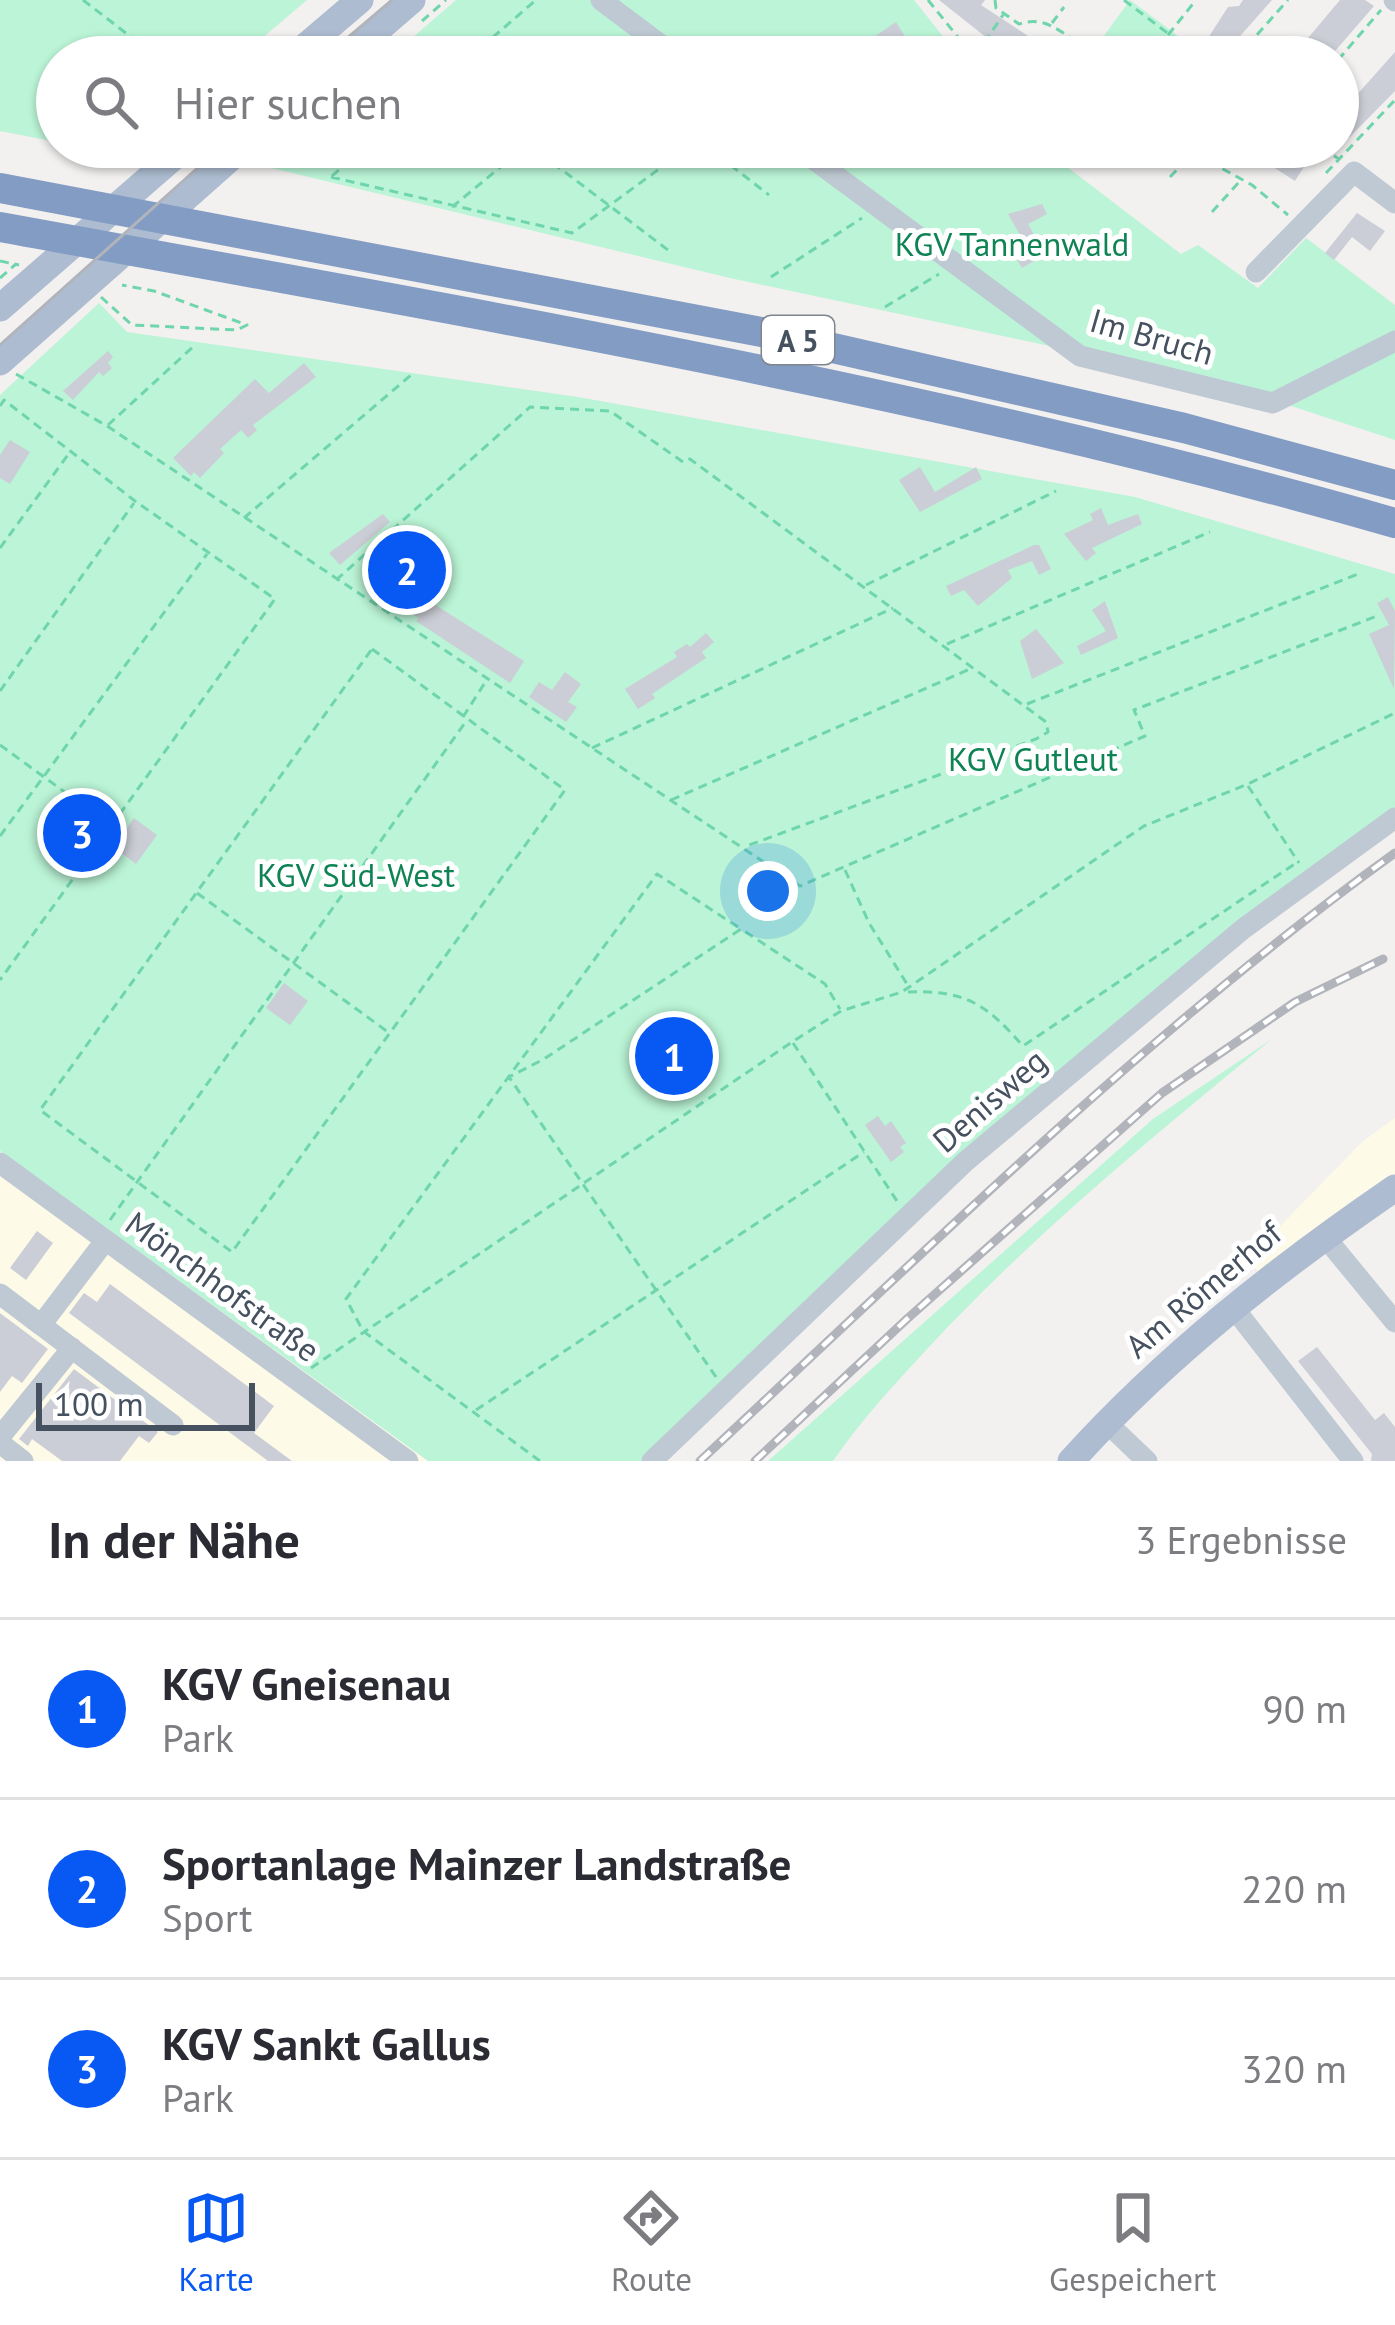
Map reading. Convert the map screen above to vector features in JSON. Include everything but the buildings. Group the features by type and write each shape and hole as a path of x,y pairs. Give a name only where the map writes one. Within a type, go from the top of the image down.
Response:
{"highway":[{"name":"A 5","path":"0,188 767,333 1184,428 1395,485"},
{"name":"A 5","path":"0,226 773,371 1047,434 1395,523"}],"main road":[{"path":"318,36 360,0"},
{"path":"370,36 412,0"},
{"path":"0,308 161,168"},
{"path":"2,360 219,168"},
{"name":"Am Römerhof","path":"1071,1461 1106,1422 1233,1307 1395,1188"}],"street":[{"path":"601,0 649,36"},
{"name":"Im Bruch","path":"825,168 1080,356 1273,403 1395,341"},
{"path":"1256,272 1343,168"},
{"path":"1350,168 1395,202"},
{"name":"Denisweg","path":"652,1461 981,1148 1226,943 1395,818"},
{"name":"Mönchhofstraße","path":"0,1163 405,1460"},
{"path":"1325,1237 1395,1322"},
{"path":"41,1325 102,1239"},
{"path":"0,1294 173,1425"},
{"path":"1233,1307 1353,1461"},
{"path":"22,1461 0,1440 72,1348"},
{"path":"1106,1422 1147,1461"}],"path":[{"path":"83,0 130,36"},
{"path":"494,36 536,0"},
{"path":"928,0 958,36"},
{"path":"995,0 996,8 1019,24 1033,20 1068,36"},
{"path":"1124,0 1168,35 1196,0"},
{"path":"1256,36 1288,0"},
{"path":"1359,37 1393,0"},
{"path":"1051,25 1064,8"},
{"path":"989,36 1003,15"},
{"path":"1359,148 1395,100"},
{"path":"342,168 331,178 572,233 660,168"},
{"path":"452,208 500,168"},
{"path":"560,168 668,250"},
{"path":"734,168 769,195"},
{"path":"1169,177 1178,168"},
{"path":"1220,168 1288,215"},
{"path":"1326,173 1338,168"},
{"path":"1212,212 1242,180"},
{"path":"771,277 878,207"},
{"path":"885,307 956,264"},
{"path":"100,295 132,325 237,330 247,325 124,285"},
{"path":"107,426 195,345"},
{"path":"2,360 15,374 107,426 800,886 1145,736 1134,710 1377,616"},
{"path":"243,519 411,375"},
{"path":"0,406 4,400 135,501 275,599 0,980"},
{"path":"336,580 530,407 610,411 683,462 691,459 1046,722 1045,735 742,848"},
{"path":"0,548 71,450"},
{"path":"865,586 1056,491"},
{"path":"0,691 135,501"},
{"path":"946,645 1210,532"},
{"path":"0,836 208,553"},
{"path":"1026,705 1358,574"},
{"path":"591,748 895,608"},
{"path":"372,650 465,718 565,790 232,1252 40,1110 372,650"},
{"path":"669,801 973,667"},
{"path":"102,1239 136,1183 465,718 487,680"},
{"path":"902,992 1144,826 1247,784 1395,713"},
{"path":"0,745 112,827"},
{"path":"295,1380 582,1181 841,1011 902,992 932,991 977,1002 996,1015 1023,1046 1299,861 1247,784"},
{"path":"844,868 869,923 907,984 902,992"},
{"path":"540,1461 363,1331 346,1299 657,874 825,984 841,1011"},
{"path":"195,892 389,1033"},
{"path":"509,1077 741,928"},
{"path":"792,1042 909,1219"},
{"path":"509,1077 726,1390"},
{"path":"475,1411 864,1152"}],"shaded area":[{"path":"1395,1118 1395,1178 1260,1274 1248,1259 1362,1142"},
{"path":"0,1151 105,1227 428,1461 0,1461"}],"green space":[{"path":"0,0 307,0 265,36 36,36 36,138 0,131"},
{"path":"456,0 914,0 943,36 414,36"},
{"path":"1130,0 1178,36 1104,36"},
{"name":"KGV Tannenwald","path":"271,168 1068,168 1181,254 1198,245 1258,288 1306,238 1395,305 1395,440 1282,403 1059,348 730,278"},
{"path":"99,303 127,332 578,397 1135,497 1395,574 1395,821 1106,1051 648,1461 428,1461 0,1151 0,395"},
{"path":"1272,1039 1009,1266 903,1376 833,1461 768,1461 1153,1119"}],"tram line":[{"path":"350,36 392,0"},
{"path":"0,345 198,168"}],"railway":[{"path":"700,1461 1125,1069 1395,853"},
{"path":"755,1461 1162,1093 1295,1002 1383,959"}],"place":[{"name":"Sportanlage Mainzer Landstraße","path":"407,570"},
{"name":"KGV Sankt Gallus","path":"82,833"},
{"name":"KGV Gneisenau","path":"674,1056"}],"park label":[{"name":"KGV Gutleut","path":"1033,758"},
{"name":"KGV Süd-West","path":"356,874"}]}
